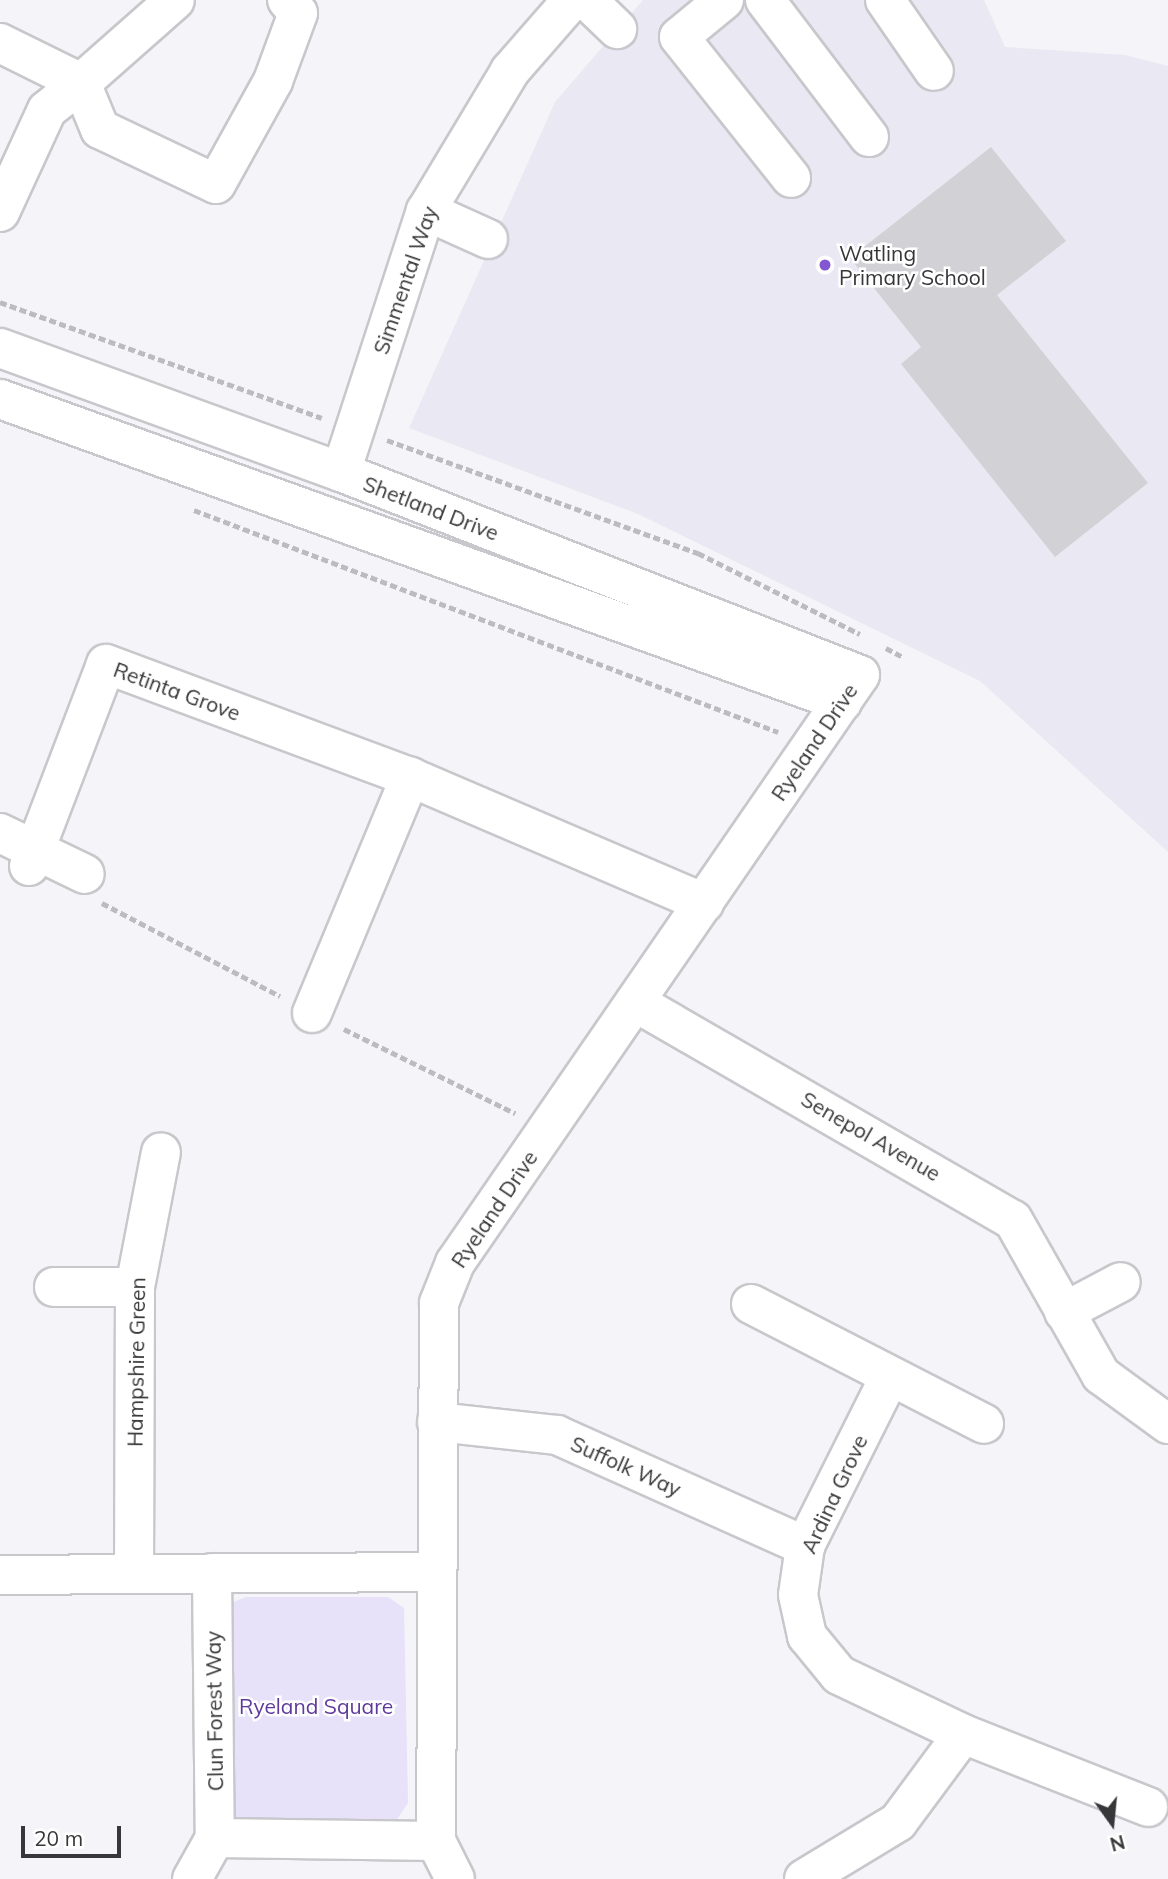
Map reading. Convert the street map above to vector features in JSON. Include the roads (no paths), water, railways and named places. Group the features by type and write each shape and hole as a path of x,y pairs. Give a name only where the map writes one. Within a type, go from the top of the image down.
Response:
{"street":[{"path":"0,212 47,110 175,0"},
{"path":"0,43 81,83 100,129 216,184 273,81 298,13 287,0"},
{"name":"Simmental Way","path":"341,472 426,211 510,71 572,0"},
{"path":"587,0 617,29"},
{"path":"724,0 679,37 791,178"},
{"path":"765,0 869,137"},
{"path":"885,0 934,71"},
{"path":"426,211 488,239"},
{"name":"Shetland Drive","path":"0,348 341,472 861,674"},
{"name":"Shetland Drive","path":"0,399 861,674"},
{"name":"Retinta Grove","path":"32,858 106,664 410,776 704,903"},
{"name":"Ryeland Drive","path":"454,1879 436,1841 439,1303 456,1263 861,674"},
{"path":"312,1013 410,776"},
{"path":"0,833 32,858 88,886"},
{"name":"Senepol Avenue","path":"635,1002 1013,1220 1101,1375 1168,1423"},
{"name":"Hampshire Green","path":"134,1574 135,1287 161,1152"},
{"path":"1064,1312 1121,1282"},
{"path":"54,1287 135,1287"},
{"path":"751,1304 889,1378 984,1424"},
{"name":"Ardina Grove","path":"889,1378 805,1546 798,1595 807,1636 839,1675 963,1734 1148,1807"},
{"name":"Suffolk Way","path":"437,1422 557,1435 805,1546"},
{"path":"0,1575 437,1572"},
{"name":"Clun Forest Way","path":"212,1573 215,1839"},
{"path":"804,1879 898,1822 963,1734"},
{"path":"192,1879 215,1839 436,1841"}],"place":[{"name":"Watling Primary School","path":"825,265"}],"park label":[{"name":"Ryeland Square","path":"316,1706"}]}
